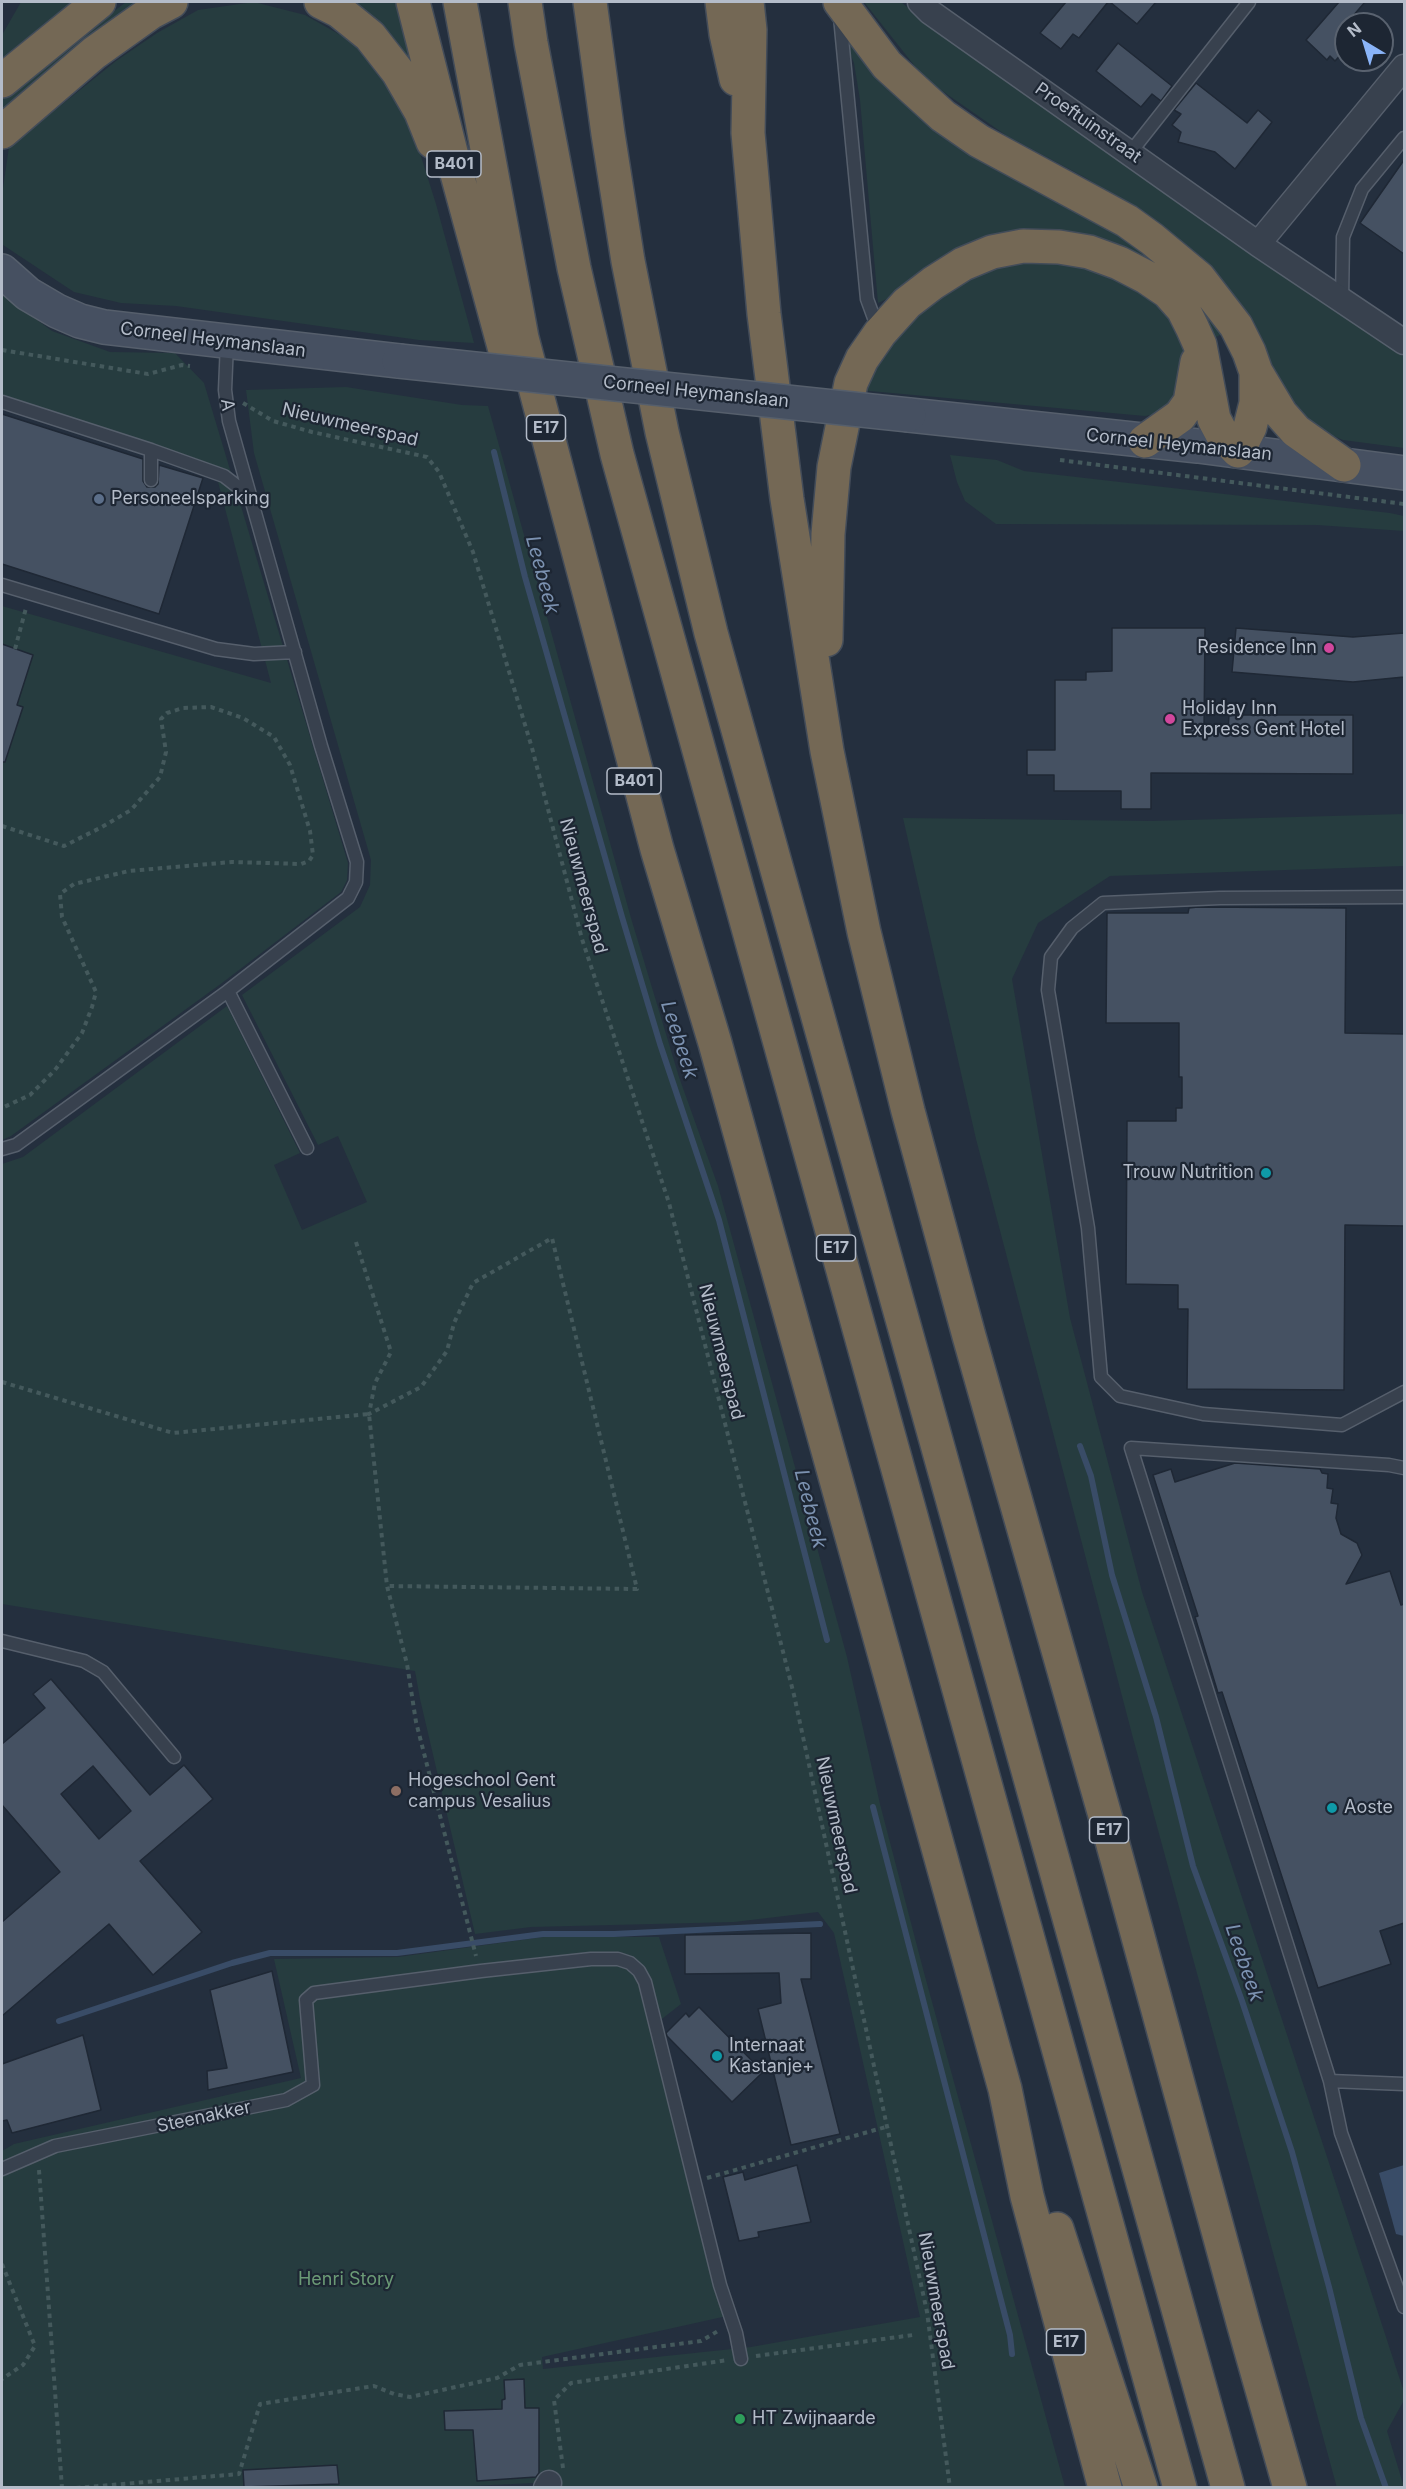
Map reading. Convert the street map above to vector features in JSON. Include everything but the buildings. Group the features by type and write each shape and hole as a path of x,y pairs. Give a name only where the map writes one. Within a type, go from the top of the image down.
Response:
{"highway":[{"path":"2,81 99,2"},
{"path":"2,132 94,53 150,13 171,2"},
{"path":"321,2 339,11 370,36 398,72 421,112 442,165 498,326"},
{"name":"B401","path":"414,2 451,152 535,465 612,714 657,849"},
{"name":"E17","path":"460,2 522,338 657,849 715,1043 1005,2089 1027,2196 1105,2487"},
{"name":"E17","path":"525,2 574,268 617,454 1180,2487"},
{"name":"E17","path":"590,2 628,261 662,432 711,633 1228,2487"},
{"path":"722,2 726,34 748,133"},
{"name":"E17","path":"747,2 750,30 748,133 764,314 784,476 827,751 864,932 908,1111 969,1336 1106,1819 1290,2487"},
{"path":"840,2 887,65 943,116 979,141 1127,221 1191,271 1218,300 1236,326 1256,372 1281,414 1296,431 1344,465"},
{"path":"827,751 826,598 828,534 834,466 851,383 862,359 880,333 907,303 963,264 992,252 1023,246 1059,247 1089,252 1119,263 1153,282 1168,292 1183,309 1200,345 1214,419 1222,434 1238,451 1250,427 1256,403 1256,372"},
{"path":"1145,441 1180,416 1190,402 1200,345"},
{"name":"E17","path":"1005,2089 1048,2202 1141,2487"},
{"name":"E17","path":"1244,2326 1274,2487"}],"street":[{"name":"Proeftuinstraat","path":"920,2 930,12 1258,244 1404,342"},
{"path":"1258,244 1404,67"},
{"name":"Corneel Heymanslaan","path":"13,286 80,321 227,356 399,361 1238,451 1404,473"}],"lane":[{"path":"840,2 867,299 880,333"},
{"path":"1130,153 1248,2"},
{"path":"1342,301 1343,237 1362,189 1404,138"},
{"name":"A","path":"2,1149 16,1144 228,991 348,898 356,882 357,862 229,421 225,390 227,356"},
{"path":"2,402 224,476 251,497"},
{"path":"151,450 151,480"},
{"path":"2,585 216,649 254,654 295,652"},
{"path":"1404,897 1220,898 1102,903 1072,928 1050,957 1048,990 1088,1228 1101,1377 1120,1396 1203,1414 1342,1425 1404,1392"},
{"path":"228,991 307,1148"},
{"path":"1404,1468 1389,1465 1131,1448 1330,2081 1341,2133 1404,2307"},
{"path":"2,1641 84,1661 103,1672 174,1757"},
{"name":"Steenakker","path":"2,2169 55,2146 286,2100 313,2085 306,2001 314,1993 480,1971 591,1959 618,1959 630,1963 639,1971 645,1982 694,2181"},
{"path":"1330,2081 1404,2084"},
{"path":"694,2181 741,2358"}],"path":[{"path":"2,350 148,374 227,356"},
{"name":"Nieuwmeerspad","path":"225,390 273,421 312,432 427,457 439,472 473,552 532,748 582,939 669,1203 794,1695 889,2126 927,2312 950,2487"},
{"path":"1054,459 1077,464 1244,482 1404,504"},
{"path":"2,826 64,846 100,828 131,810 160,777 166,752 161,719 167,713 183,708 211,707 243,718 274,737 290,765 310,831 313,855 309,861 301,864 232,862 129,871 74,884 60,894 62,917 96,992 92,1007 82,1032 55,1070 30,1095 2,1108"},
{"path":"2,1382 173,1433 369,1414 421,1387 447,1350 454,1323 473,1283 552,1238 637,1589 387,1586"},
{"path":"356,1242 391,1352 375,1383 369,1414 387,1586 407,1664 416,1722 475,1952"},
{"path":"694,2181 889,2126"},
{"path":"39,2166 62,2487"},
{"path":"2,2264 34,2346 23,2366 2,2379"},
{"path":"76,2487 239,2474 260,2404 374,2386 394,2394 410,2397 497,2378 520,2366 701,2341 721,2329 731,2319"},
{"path":"547,2485 563,2477 554,2400 571,2383 913,2335"}],"green space":[{"path":"21,2 81,2 2,59 2,35"},
{"path":"126,2 150,2 2,114 2,96"},
{"path":"254,2 305,15 351,41 382,72 407,112 436,204 474,343 419,340 176,306 121,303 74,292 3,245 2,195 9,147 116,61 157,33 198,10"},
{"path":"349,2 402,2 421,76"},
{"path":"864,2 901,2 941,35 1404,357 1404,448 1343,440 1308,422 1292,405 1279,381 1254,322 1224,283 1195,252 1086,178 1007,136 925,79"},
{"path":"851,38 1165,259 1224,333 1214,338 1208,319 1195,300 1158,266 1138,254 1099,238 1063,231 1030,229 1001,233 970,243 944,256 912,278 891,297 878,303 860,100 854,63 846,43"},
{"path":"1035,260 1077,265 1104,273 1134,288 1158,305 1174,323 1183,345 1185,365 1173,398 1161,413 1145,416 859,390 881,352 928,305 968,279 990,268"},
{"path":"2,294 52,331 110,352 175,353 204,383 348,863 347,880 341,892 222,983 11,1136 2,1140 2,754 7,755 17,705 32,655 2,644 2,606 271,683 217,478 200,460 2,396"},
{"name":"Henri Story","path":"346,387 462,405 488,406 631,918 679,1077 718,1186 847,1657 880,1804 923,1969 1065,2487 552,2488 550,2470 534,2483 428,2488 2,2487 2,2151 14,2144 301,2078 274,1959 398,1957 543,1937 659,1937 681,2004 658,2022 695,2157 726,2286 736,2314 542,2357 543,2369 751,2347 920,2317 834,1933 818,1912 734,1922 531,1927 475,1934 415,1671 2,1604 2,1164 23,1157 227,1006 300,1153 274,1165 302,1230 367,1202 338,1136 318,1145 242,995 360,907 370,885 371,860 254,453 246,390"},
{"path":"950,455 997,460 1024,471 1390,513 1404,516 1404,531 1317,525 996,524 965,501"},
{"path":"1404,814 1404,866 1110,876 1038,923 1012,979 1070,1318 1142,1592 1404,2392 1404,2400 1387,2431 1404,2487 1337,2488 1133,1738 976,1139 903,818 1151,821"}],"water":[{"path":"1404,2165 1404,2236 1396,2234 1379,2173"}],"waterway":[{"name":"Leebeek","path":"494,452 525,577 622,917 660,1044 719,1220 827,1640"},
{"name":"Leebeek","path":"1080,1446 1091,1476 1112,1575 1156,1717 1193,1866 1242,2001 1292,2152 1329,2287 1361,2418 1386,2488"},
{"name":"Leebeek","path":"873,1807 1010,2335 1012,2354"},
{"path":"59,2021 232,1963 270,1953 397,1953 543,1934 614,1934 820,1924"}],"place":[{"name":"Personeelsparking","path":"99,499"},
{"name":"Residence Inn","path":"1329,648"},
{"name":"Holiday Inn Express Gent Hotel","path":"1170,719"},
{"name":"Trouw Nutrition","path":"1266,1173"},
{"name":"Hogeschool Gent campus Vesalius","path":"396,1791"},
{"name":"Aoste","path":"1332,1808"},
{"name":"Internaat Kastanje+","path":"717,2056"},
{"name":"HT Zwijnaarde","path":"740,2419"}]}
